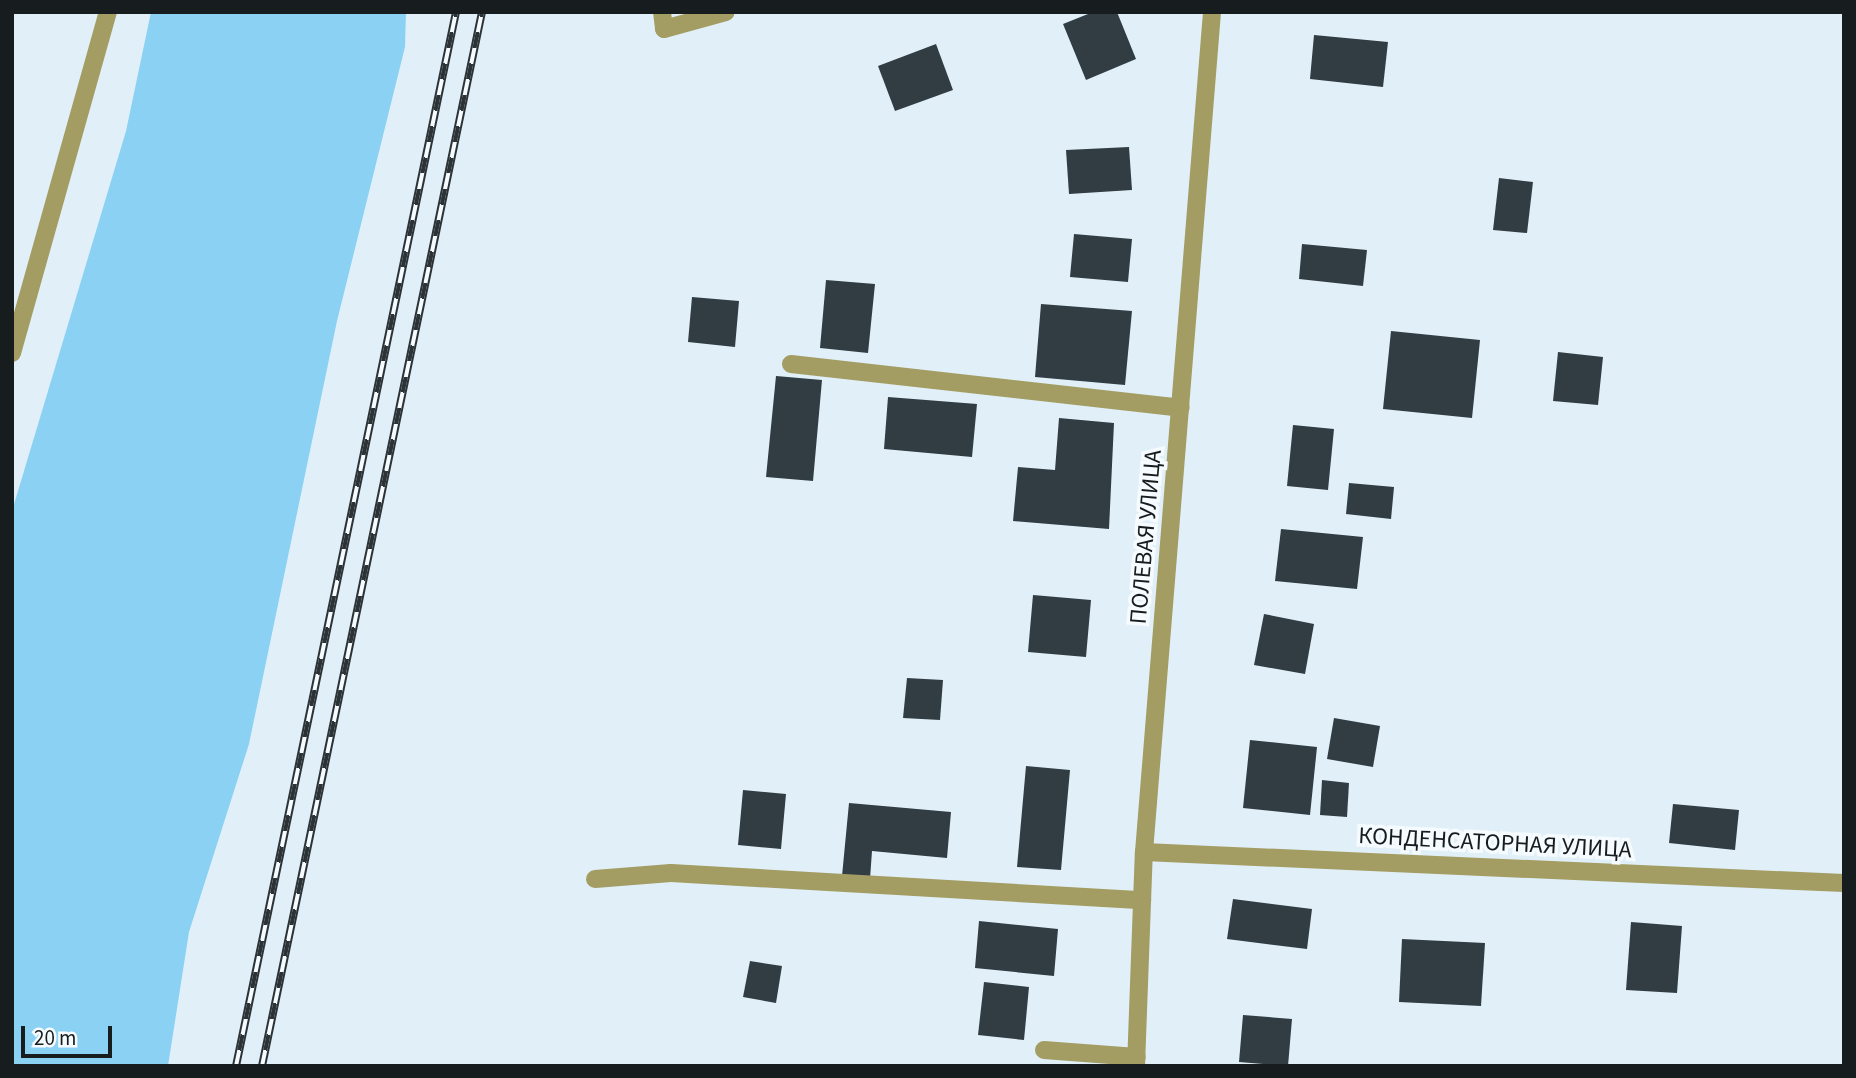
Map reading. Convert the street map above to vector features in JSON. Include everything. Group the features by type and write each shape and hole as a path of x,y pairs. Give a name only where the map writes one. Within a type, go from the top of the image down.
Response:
{"street":[{"path":"12,353 108,12"},
{"path":"662,12 664,29 726,12"},
{"name":"ПОЛЕВАЯ УЛИЦА","path":"1136,1061 1144,852 1212,12"},
{"path":"791,364 1181,408"},
{"name":"КОНДЕНСАТОРНАЯ УЛИЦА","path":"1144,852 1844,883"},
{"path":"595,879 671,873 1142,900"},
{"path":"1044,1050 1136,1061"}],"shaded area":[{"path":"151,12 406,12 405,47 337,321 249,744 189,932 168,1066 12,1066 12,511 126,131"}],"building":[{"path":"1093,12 1117,12 1136,59 1086,80 1063,24"},
{"path":"1314,35 1388,42 1383,87 1310,79"},
{"path":"936,44 953,90 895,111 878,66"},
{"path":"1129,147 1132,190 1069,194 1066,150"},
{"path":"1499,178 1533,182 1527,233 1493,230"},
{"path":"1074,234 1132,239 1128,282 1070,277"},
{"path":"1302,244 1367,250 1363,286 1299,279"},
{"path":"826,280 875,284 868,353 820,348"},
{"path":"692,297 739,301 735,347 688,342"},
{"path":"1041,304 1132,311 1125,385 1035,377"},
{"path":"1391,331 1480,340 1472,418 1383,409"},
{"path":"1558,352 1603,357 1598,405 1553,401"},
{"path":"776,376 822,380 813,481 766,477"},
{"path":"888,397 977,404 972,457 884,449"},
{"path":"1059,418 1114,423 1109,529 1013,521 1018,467 1055,470"},
{"path":"1293,425 1334,429 1328,490 1287,486"},
{"path":"1349,483 1394,487 1391,519 1346,514"},
{"path":"1281,529 1363,537 1357,589 1275,581"},
{"path":"1033,595 1091,600 1086,657 1028,652"},
{"path":"1264,614 1314,624 1305,674 1254,665"},
{"path":"907,678 943,680 940,720 903,718"},
{"path":"1334,718 1380,726 1373,767 1327,759"},
{"path":"1250,740 1317,747 1310,815 1243,808"},
{"path":"1026,766 1070,770 1061,870 1017,867"},
{"path":"1322,780 1349,783 1347,817 1320,815"},
{"path":"743,790 786,794 781,849 738,845"},
{"path":"849,803 951,812 947,858 872,851 870,879 842,876"},
{"path":"1673,804 1739,810 1735,850 1669,843"},
{"path":"1233,899 1312,909 1307,949 1227,939"},
{"path":"979,921 1058,929 1054,976 975,968"},
{"path":"1631,922 1682,926 1677,993 1626,990"},
{"path":"1402,939 1485,943 1481,1006 1399,1002"},
{"path":"750,961 782,966 776,1003 743,997"},
{"path":"984,982 1029,987 1024,1040 978,1035"},
{"path":"1243,1015 1292,1019 1288,1066 1239,1062"}],"railway":[{"path":"236,1066 456,12"},
{"path":"262,1066 482,12"}]}
